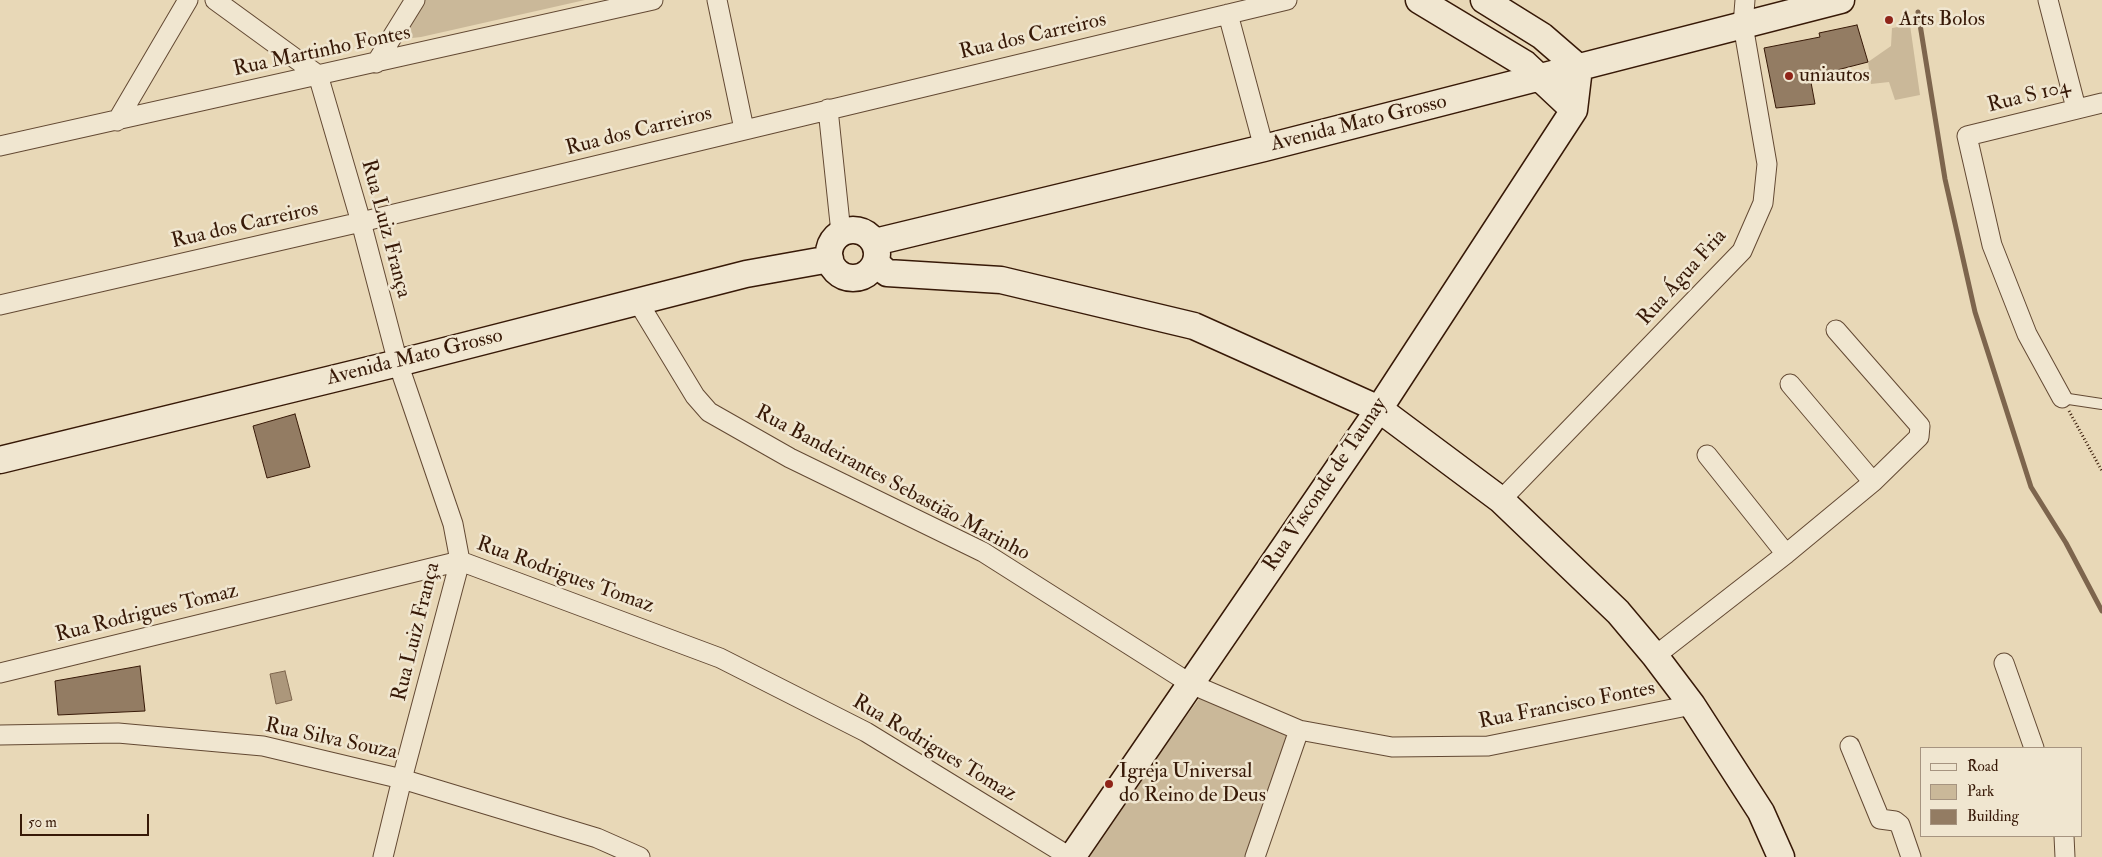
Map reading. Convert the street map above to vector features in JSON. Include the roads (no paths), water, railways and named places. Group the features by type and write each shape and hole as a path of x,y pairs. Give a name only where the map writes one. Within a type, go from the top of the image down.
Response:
{"main road":[{"path":"1419,0 1460,10 1525,64 1574,110"},
{"path":"1484,0 1542,36 1579,68"},
{"name":"Avenida Mato Grosso","path":"875,252 1264,148 1579,68 1744,12 1841,0"},
{"name":"Rua Visconde de Taunay","path":"1071,857 1379,409 1574,110 1579,68"},
{"path":"875,252 865,274 851,278 837,271 830,259 831,244 841,233 856,230 864,232 887,273 1001,280 1194,326 1379,409 1502,500 1618,612 1655,656 1692,705 1761,812 1781,857"},
{"name":"Avenida Mato Grosso","path":"0,460 398,363 746,274 830,259"}],"street":[{"path":"117,121 188,0"},
{"path":"215,0 318,75"},
{"path":"376,63 415,0"},
{"name":"Rua Martinho Fontes","path":"0,146 653,0"},
{"path":"717,0 744,129"},
{"name":"Rua dos Carreiros","path":"0,305 362,222 1288,0"},
{"path":"2048,0 2076,108"},
{"name":"Rua Água Fria","path":"1502,500 1742,252 1763,203 1767,164 1744,12"},
{"path":"1228,14 1264,148"},
{"name":"Rua Luiz França","path":"318,75 362,222 398,363 453,524 460,561 402,779 384,857"},
{"name":"Rua S 104","path":"2062,398 2027,334 1992,245 1967,136 2102,103"},
{"path":"828,109 841,233"},
{"name":"Rua Bandeirantes Sebastião Marinho","path":"638,302 695,396 708,412 790,458 983,552 1191,684"},
{"path":"1655,656 1786,554 1873,482 1919,437 1920,426 1836,330"},
{"path":"1790,384 1873,482"},
{"path":"1707,455 1786,554"},
{"name":"Rua Rodrigues Tomaz","path":"0,673 460,561 720,658 866,732 1071,857"},
{"path":"2004,663 2034,747"},
{"name":"Rua Francisco Fontes","path":"1191,684 1299,730 1392,747 1488,746 1692,705"},
{"path":"1255,857 1299,730"},
{"name":"Rua Silva Souza","path":"0,735 118,733 263,746 402,779 597,838 640,857"},
{"path":"1850,746 1880,819 1895,821 1900,825 1912,857"},
{"path":"2064,837 2065,857"}],"lane":[{"path":"2062,398 2102,404"}],"waterway":[{"path":"1918,12 1945,179 1975,312 2031,487 2066,543 2102,611"}],"place":[{"name":"Arts Bolos","path":"1889,20"},
{"name":"uniautos","path":"1789,76"},
{"name":"Igreja Universal do Reino de Deus","path":"1109,784"}]}
